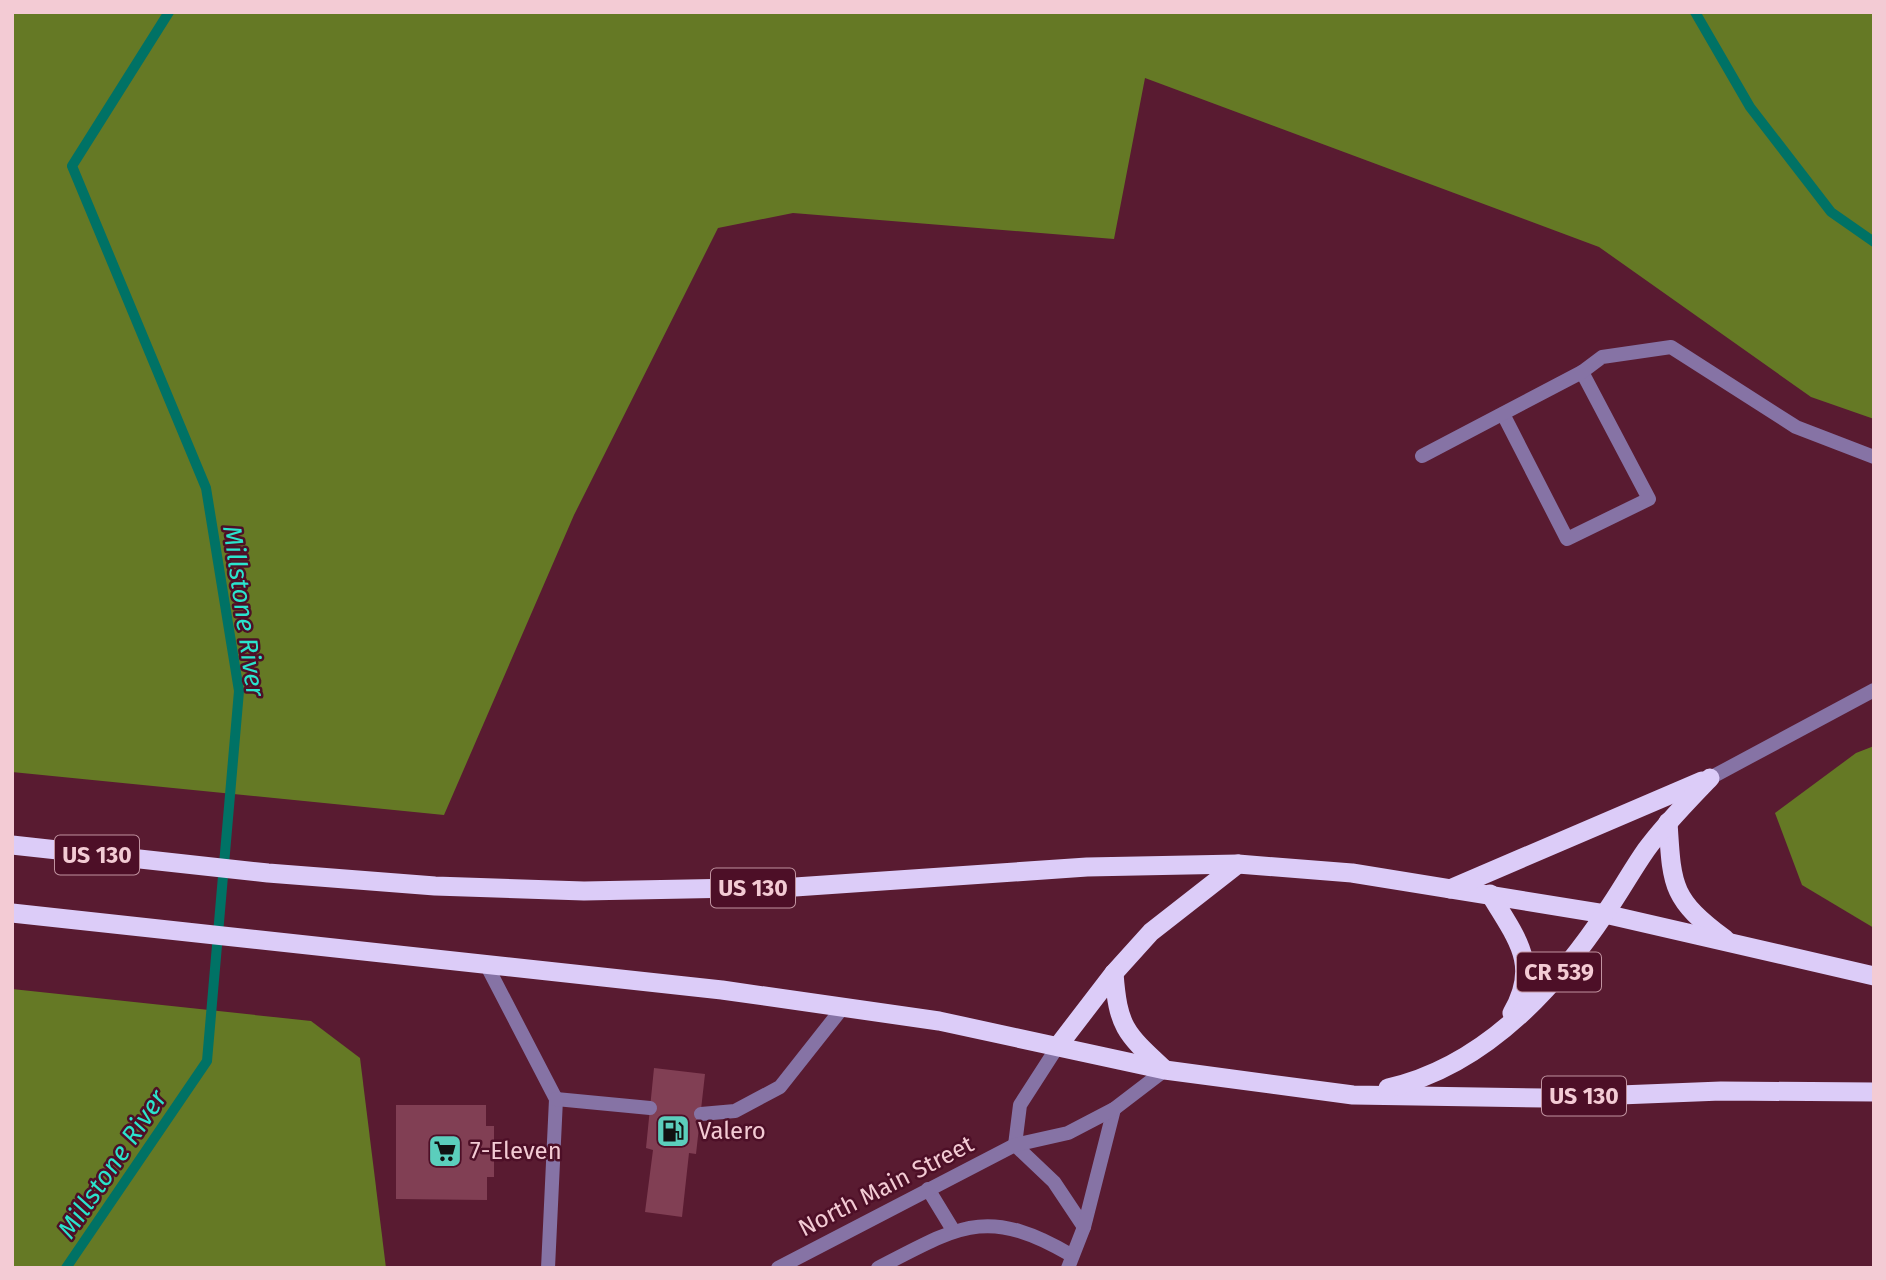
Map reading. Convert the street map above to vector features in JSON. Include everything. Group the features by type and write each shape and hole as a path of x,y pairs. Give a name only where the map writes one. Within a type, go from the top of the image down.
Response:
{"highway":[{"name":"CR 539","path":"1353,1096 1413,1082 1463,1058 1500,1035 1576,953 1668,822 1710,778"},
{"name":"CR 539","path":"1450,889 1710,778"},
{"path":"1668,822 1671,878 1692,915 1732,944"},
{"name":"US 130","path":"12,845 268,873 435,886 584,891 795,887 1087,867 1238,864 1352,873 1605,914 1874,976"},
{"path":"1058,1046 1114,973 1179,907 1238,864"},
{"path":"1490,894 1521,944 1527,972 1521,998 1500,1035"},
{"name":"US 130","path":"12,913 486,966 722,989 844,1006 1058,1046 1165,1070 1353,1096 1544,1098 1721,1091 1874,1092"},
{"path":"1114,973 1117,1009 1128,1036 1165,1070"}],"street":[{"path":"1422,456 1582,372 1602,357 1671,347 1796,427 1874,457"},
{"path":"1503,414 1567,539 1649,499 1582,372"},
{"name":"CR 539","path":"1710,778 1874,690"},
{"path":"486,966 556,1099 548,1268"},
{"path":"701,1114 735,1111 780,1087 844,1006"},
{"path":"1058,1046 1020,1105 1015,1145 1054,1182 1084,1227"},
{"name":"North Main Street","path":"778,1268 1015,1145 1068,1133 1114,1109 1165,1070"},
{"path":"556,1099 650,1108"},
{"path":"878,1268 953,1230 976,1224 1008,1227 1042,1238 1069,1261 1084,1227 1114,1109"},
{"path":"928,1189 953,1230"}],"green space":[{"path":"12,12 1874,12 1874,419 1811,397 1599,247 1145,78 1114,239 793,213 718,228 574,515 444,815 12,772"},
{"path":"1874,746 1874,928 1802,885 1775,813 1856,753"},
{"path":"12,989 311,1021 360,1058 386,1268 12,1268"}],"building":[{"name":"Valero","path":"654,1068 705,1074 696,1154 689,1153 682,1217 645,1212 653,1150 646,1148"},
{"name":"7-Eleven","path":"396,1105 486,1105 486,1126 494,1126 494,1177 487,1177 487,1200 396,1199"}],"waterway":[{"name":"Millstone River","path":"66,1268 207,1061 239,691 206,488 72,166 169,12"},
{"path":"1695,12 1750,107 1831,212 1874,242"}],"place":[{"name":"Valero","path":"673,1131"},
{"name":"7-Eleven","path":"445,1151"}]}
